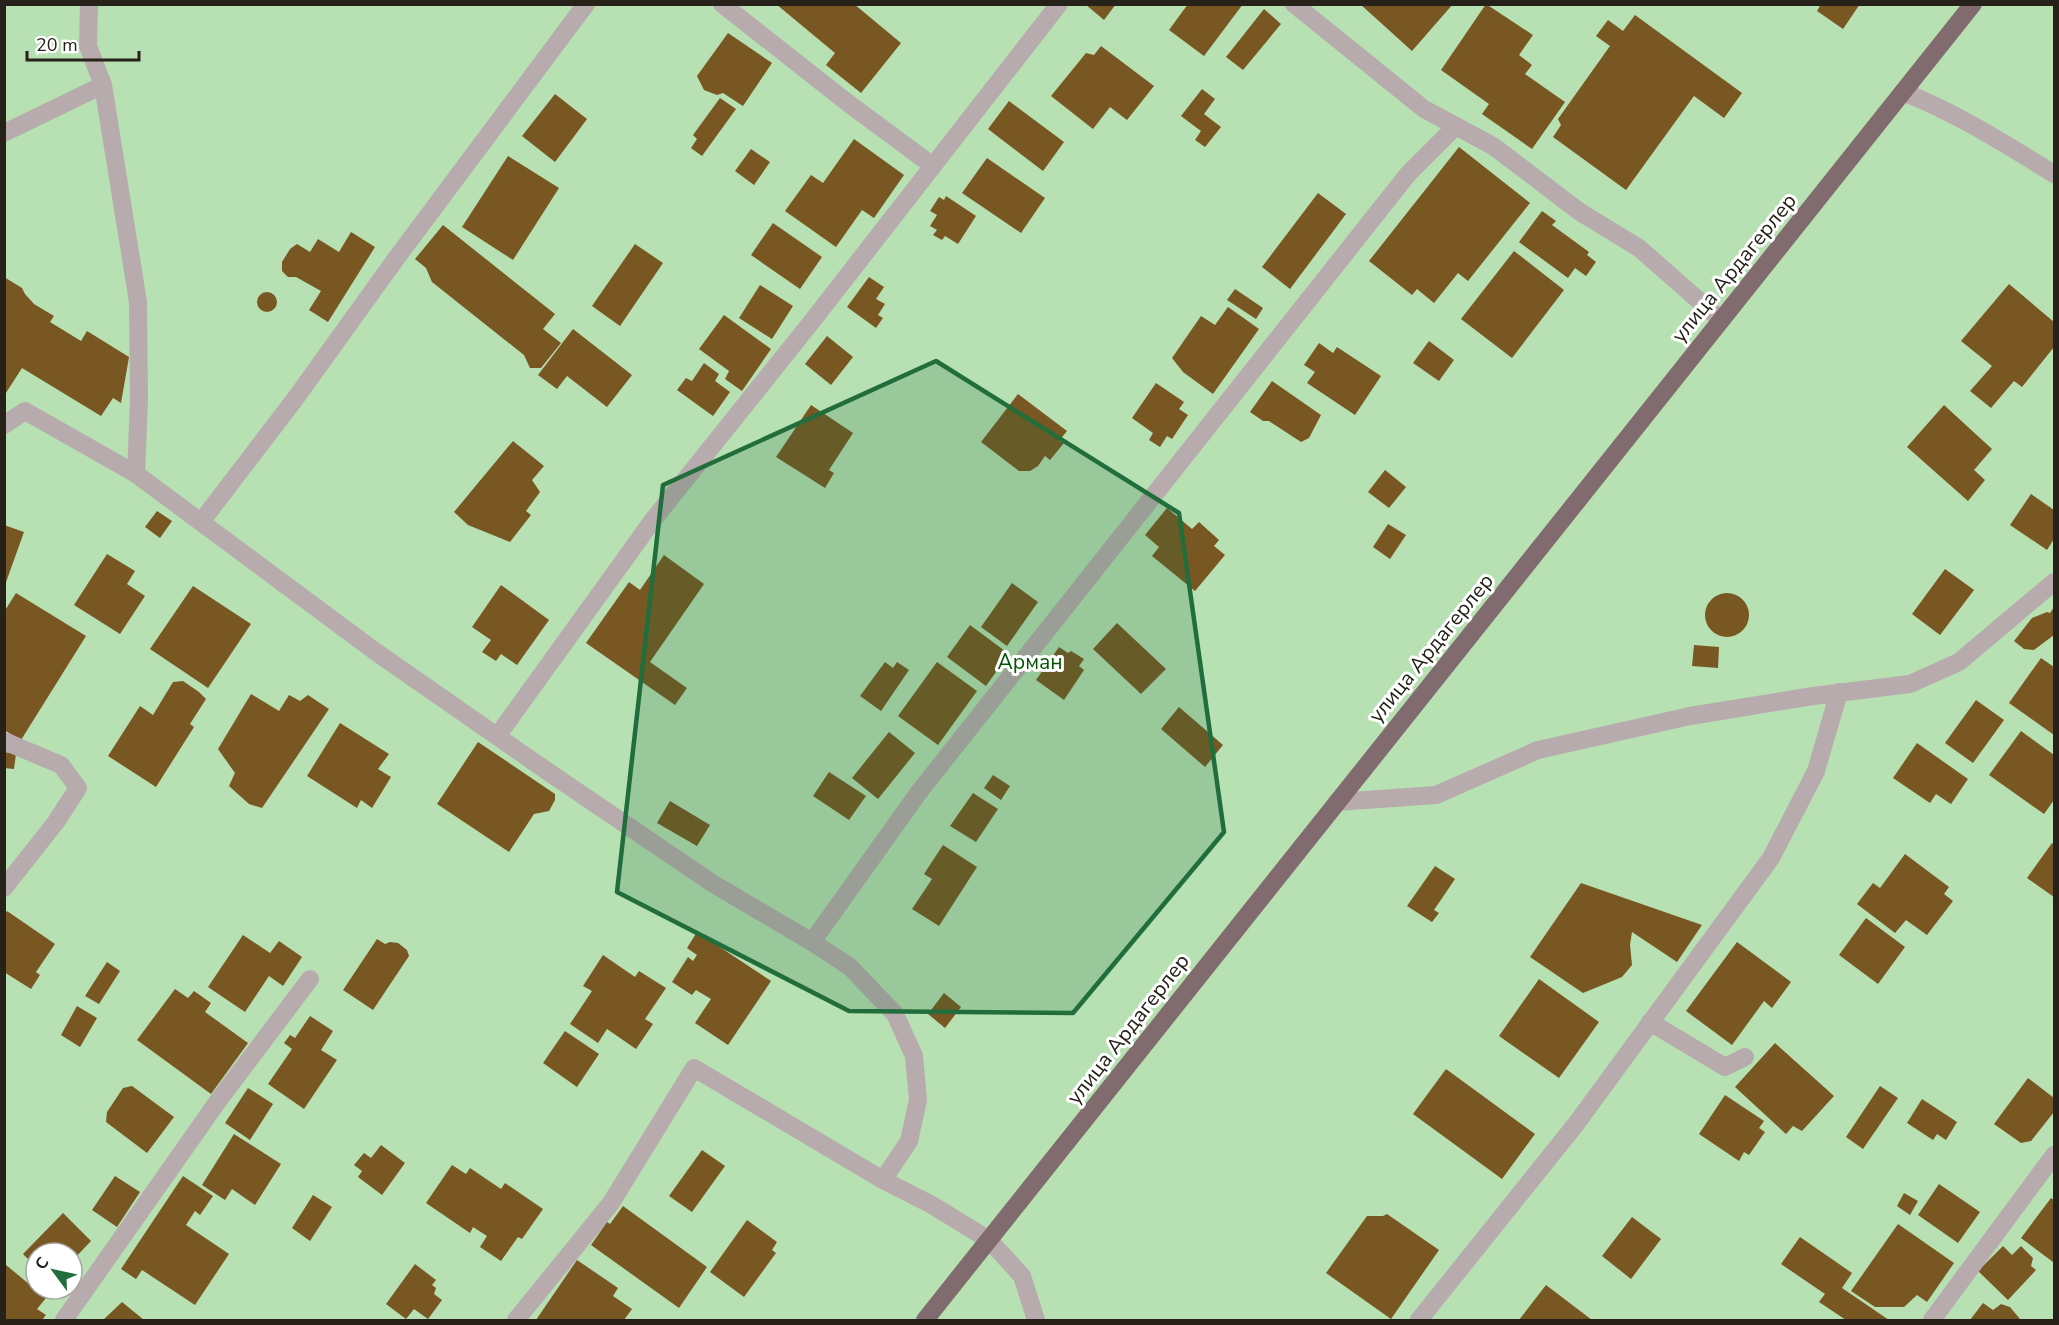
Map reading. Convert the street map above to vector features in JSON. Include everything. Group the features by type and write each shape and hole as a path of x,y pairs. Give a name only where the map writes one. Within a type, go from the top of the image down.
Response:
{"main road":[{"name":"улица Ардагерлер","path":"925,1320 1973,4"}],"street":[{"path":"89,4 88,46 103,85 138,303 139,400 136,474"},
{"path":"201,522 288,408 586,4"},
{"path":"722,4 933,166"},
{"path":"498,735 653,520 1059,4"},
{"path":"1293,4 1424,109 1493,146 1580,212 1639,248 1721,320"},
{"path":"4,134 103,85"},
{"path":"1903,92 1932,104 1995,137 2055,174"},
{"path":"812,942 919,792 1408,174 1455,127"},
{"path":"4,425 24,411 136,474 376,652 547,771 712,883 850,967 895,1014 914,1056 918,1100 909,1141 883,1180"},
{"path":"1337,802 1436,795 1538,750 1690,716 1839,692 1910,684 1959,662 2055,582"},
{"path":"1419,1320 1576,1124 1771,858 1816,771 1839,692"},
{"path":"4,741 61,765 78,788 56,822 4,888"},
{"path":"64,1320 218,1101 310,979"},
{"path":"1650,1022 1725,1066 1745,1056"},
{"path":"516,1320 611,1203 694,1068 989,1240 1022,1276 1036,1320"},
{"path":"1932,1320 2055,1155"}],"highlighted area":[{"path":"936,361 1179,513 1224,832 1073,1013 849,1011 617,892 663,485"}],"green space":[{"name":"Арман","path":"5,5 2054,5 2054,1320 5,1320"}],"building":[{"path":"776,4 854,4 901,43 861,93 826,65 835,53"},
{"path":"1085,4 1116,4 1104,20"},
{"path":"1188,4 1243,4 1204,56 1169,30"},
{"path":"1360,4 1453,4 1412,51"},
{"path":"1486,4 1533,35 1519,55 1532,65 1525,74 1565,102 1532,149 1482,114 1489,104 1441,70"},
{"path":"1821,4 1860,4 1843,29 1817,11"},
{"path":"1264,9 1281,24 1243,70 1226,57"},
{"path":"1635,15 1742,93 1724,118 1694,96 1626,190 1553,137 1561,125 1558,119 1610,46 1596,36 1608,20 1623,31"},
{"path":"728,33 772,63 743,106 723,93 717,95 704,90 697,76"},
{"path":"1101,46 1154,86 1127,120 1110,107 1093,129 1051,96 1086,53 1094,55"},
{"path":"1202,89 1215,99 1204,114 1221,127 1205,147 1195,140 1201,131 1181,116"},
{"path":"555,94 587,119 555,162 522,136"},
{"path":"720,98 736,109 702,156 691,148 697,139 693,135"},
{"path":"1009,101 1064,142 1043,171 988,129"},
{"path":"854,139 904,175 874,218 862,210 836,247 785,211 811,175 823,183"},
{"path":"1459,147 1530,203 1468,281 1458,273 1434,303 1417,289 1412,295 1369,261"},
{"path":"751,149 770,162 754,185 735,171"},
{"path":"508,156 559,188 513,260 462,227"},
{"path":"987,158 1045,198 1021,233 962,193"},
{"path":"1318,193 1346,214 1290,289 1262,267"},
{"path":"946,196 976,216 958,244 945,236 942,240 933,235 937,230 930,226 937,215 930,211 939,197 944,200"},
{"path":"1542,211 1556,221 1552,225 1589,252 1587,255 1596,262 1586,276 1575,268 1568,278 1519,242"},
{"path":"773,223 822,257 800,289 751,255"},
{"path":"443,225 555,314 543,329 561,343 541,368 530,368 524,355 432,282 426,268 415,259"},
{"path":"351,232 375,247 328,322 309,310 321,291 296,277 288,277 282,271 282,262 290,249 297,244 310,252 318,239 339,252"},
{"path":"635,244 663,263 620,326 592,306"},
{"path":"1514,251 1564,290 1512,358 1461,319"},
{"path":"4,277 22,288 34,304 54,316 50,322 81,341 87,331 129,357 121,403 113,398 101,416 22,368 4,396"},
{"path":"869,277 884,287 876,299 885,304 878,315 883,318 876,328 847,307"},
{"path":"2009,284 2054,322 2054,347 2022,387 2014,381 1991,408 1970,391 1992,366 1961,341"},
{"path":"760,285 793,306 772,339 739,318"},
{"path":"1235,289 1263,308 1256,319 1227,300"},
{"path":"267,292 274,295 277,302 274,309 267,312 260,309 257,302 260,295"},
{"path":"1228,307 1259,329 1213,394 1183,372 1172,358 1201,316 1215,325"},
{"path":"724,315 771,349 742,391 725,379 729,371 699,349"},
{"path":"573,329 632,375 607,407 567,376 557,389 538,375"},
{"path":"827,336 853,357 831,385 805,364"},
{"path":"1429,341 1454,360 1439,381 1413,363"},
{"path":"1319,343 1333,353 1337,347 1381,376 1355,415 1307,383 1315,372 1304,365"},
{"path":"704,363 719,374 715,381 730,392 713,416 677,390 686,378 692,381"},
{"path":"1272,381 1321,415 1309,438 1301,442 1269,421 1263,421 1250,412"},
{"path":"1156,383 1184,402 1179,409 1188,415 1172,439 1167,436 1160,447 1149,440 1153,433 1132,418"},
{"path":"1018,394 1067,431 1059,441 1064,443 1050,460 1045,456 1038,466 1030,471 1019,471 981,442"},
{"path":"811,405 853,433 829,470 834,473 825,488 776,457"},
{"path":"1944,405 1992,449 1974,470 1985,480 1968,501 1907,447"},
{"path":"513,441 544,466 532,480 540,492 526,511 531,515 510,542 468,525 454,512"},
{"path":"1385,470 1406,487 1389,508 1368,492"},
{"path":"2031,494 2054,510 2054,539 2047,550 2010,525"},
{"path":"1167,508 1192,529 1199,522 1219,540 1214,546 1225,555 1195,591 1152,556 1159,547 1145,535"},
{"path":"157,511 172,521 160,538 145,527"},
{"path":"1388,524 1406,535 1390,559 1373,547"},
{"path":"4,525 24,532 5,585 4,585"},
{"path":"107,554 135,571 127,584 145,596 120,634 74,605"},
{"path":"664,555 704,584 650,662 687,688 675,705 586,643 629,582 640,590"},
{"path":"1945,569 1974,590 1940,635 1912,614"},
{"path":"1012,583 1038,602 1007,646 981,627"},
{"path":"501,585 549,620 517,665 501,654 496,661 482,652 491,640 472,627"},
{"path":"193,586 251,624 208,688 150,649"},
{"path":"16,593 86,636 21,740 4,730 4,612"},
{"path":"1727,593 1743,599 1749,615 1743,631 1727,637 1711,631 1705,615 1711,599"},
{"path":"2054,607 2054,635 2034,650 2024,649 2014,641 2032,618 2050,613"},
{"path":"1117,623 1166,669 1141,694 1093,649"},
{"path":"970,625 1009,654 986,686 947,657"},
{"path":"1694,645 1719,647 1718,668 1692,666"},
{"path":"1059,647 1084,659 1079,666 1084,670 1064,700 1036,680"},
{"path":"2041,658 2054,667 2054,735 2009,703"},
{"path":"885,662 893,668 897,662 909,670 881,711 860,696"},
{"path":"937,662 977,691 938,745 898,716"},
{"path":"183,681 206,699 190,724 194,727 156,787 108,756 140,706 153,715 173,682"},
{"path":"251,694 279,711 289,695 300,701 308,695 329,709 262,808 249,804 229,786 235,773 218,749"},
{"path":"1976,700 2004,720 1973,763 1945,743"},
{"path":"1179,707 1223,745 1205,767 1161,729"},
{"path":"340,723 389,754 378,769 391,777 372,808 361,800 357,808 307,776"},
{"path":"2021,731 2054,755 2054,800 2044,814 1989,775"},
{"path":"889,732 915,753 878,799 852,778"},
{"path":"478,742 555,794 555,800 549,811 534,814 509,852 437,804"},
{"path":"1917,743 1968,779 1951,804 1936,794 1930,803 1893,778"},
{"path":"4,752 16,754 14,769 4,768"},
{"path":"829,772 866,796 849,820 813,796"},
{"path":"993,775 1010,786 1001,800 984,788"},
{"path":"973,793 998,809 976,842 950,826"},
{"path":"670,801 710,825 697,846 657,823"},
{"path":"2052,843 2054,845 2054,897 2027,878"},
{"path":"943,845 977,867 939,926 912,909 932,879 924,874"},
{"path":"1905,854 1949,887 1944,894 1953,901 1927,935 1906,920 1895,933 1857,904 1873,883 1880,888"},
{"path":"1435,866 1455,879 1434,910 1439,913 1432,922 1407,906"},
{"path":"1581,883 1702,925 1677,962 1632,932 1630,945 1632,965 1622,977 1583,993 1530,957"},
{"path":"7,911 55,944 36,972 40,975 31,989 4,972 4,915"},
{"path":"1866,918 1905,947 1878,984 1839,955"},
{"path":"697,932 771,981 728,1045 695,1023 711,999 696,990 692,995 672,982 688,957 693,961 697,955 687,948"},
{"path":"243,935 270,953 279,941 302,957 283,986 269,976 245,1012 208,987"},
{"path":"377,939 385,944 398,943 407,950 409,956 373,1010 343,990"},
{"path":"1737,942 1791,982 1772,1008 1764,1001 1732,1045 1686,1011"},
{"path":"603,955 635,977 639,971 666,988 645,1019 653,1024 636,1049 607,1029 598,1043 570,1024 592,991 583,986"},
{"path":"107,962 120,971 99,1004 85,996"},
{"path":"1539,979 1599,1022 1559,1078 1499,1036"},
{"path":"175,989 188,998 194,991 211,1003 205,1012 248,1043 211,1094 137,1040"},
{"path":"944,993 961,1007 945,1028 928,1014"},
{"path":"77,1006 97,1018 80,1047 61,1035"},
{"path":"310,1016 333,1031 321,1050 337,1060 304,1109 268,1084 292,1049 284,1043 290,1035 295,1038"},
{"path":"565,1031 599,1054 577,1087 543,1063"},
{"path":"1775,1043 1834,1096 1802,1131 1793,1126 1786,1134 1735,1087"},
{"path":"1446,1069 1535,1134 1502,1179 1413,1114"},
{"path":"2028,1078 2054,1098 2054,1112 2031,1141 2021,1143 1994,1124"},
{"path":"132,1086 174,1117 147,1153 106,1122 107,1112 123,1088"},
{"path":"1880,1086 1898,1098 1863,1149 1846,1137"},
{"path":"248,1088 273,1104 250,1140 225,1123"},
{"path":"1725,1095 1764,1121 1759,1128 1765,1132 1749,1155 1744,1152 1739,1161 1699,1134"},
{"path":"1922,1099 1957,1122 1946,1140 1937,1134 1933,1140 1907,1123"},
{"path":"234,1134 281,1164 255,1205 232,1189 225,1200 202,1185"},
{"path":"381,1145 405,1163 382,1195 358,1177 362,1171 354,1165 364,1153 371,1158"},
{"path":"702,1150 725,1166 692,1212 669,1196"},
{"path":"452,1165 466,1174 470,1168 501,1189 505,1183 543,1209 522,1239 518,1237 501,1261 480,1247 487,1236 473,1227 470,1233 426,1203"},
{"path":"115,1176 140,1192 117,1227 92,1210"},
{"path":"183,1176 213,1196 200,1215 195,1211 186,1225 229,1254 195,1305 142,1270 136,1279 121,1269"},
{"path":"1939,1184 1980,1212 1958,1243 1918,1215"},
{"path":"1904,1193 1918,1201 1910,1215 1897,1206"},
{"path":"313,1195 332,1207 310,1241 292,1228"},
{"path":"2051,1198 2054,1200 2053,1262 2021,1238"},
{"path":"623,1206 707,1267 679,1308 591,1245 607,1222 610,1224"},
{"path":"63,1213 91,1241 84,1248 84,1241 36,1241"},
{"path":"1387,1214 1439,1250 1391,1319 1326,1273 1367,1216"},
{"path":"1632,1217 1661,1239 1631,1279 1602,1256"},
{"path":"747,1220 777,1242 772,1250 776,1253 744,1297 710,1272"},
{"path":"1898,1224 1954,1263 1927,1302 1917,1295 1904,1307 1875,1307 1851,1291"},
{"path":"1800,1237 1852,1273 1842,1288 1889,1320 1846,1320 1819,1302 1825,1294 1781,1264"},
{"path":"2003,1246 2012,1255 2021,1246 2033,1258 2031,1266 2036,1270 2008,1300 1978,1271"},
{"path":"577,1260 618,1288 613,1296 632,1309 624,1320 536,1320"},
{"path":"415,1264 436,1280 432,1285 436,1288 434,1294 442,1300 428,1319 414,1309 406,1319 386,1304"},
{"path":"6,1265 24,1280 24,1301 44,1301 37,1309 46,1315 42,1320 4,1320"},
{"path":"1546,1285 1592,1320 1519,1320"},
{"path":"122,1302 144,1320 103,1320"},
{"path":"1983,1303 1993,1310 2001,1304 2010,1307 2020,1319 1970,1320"}]}
